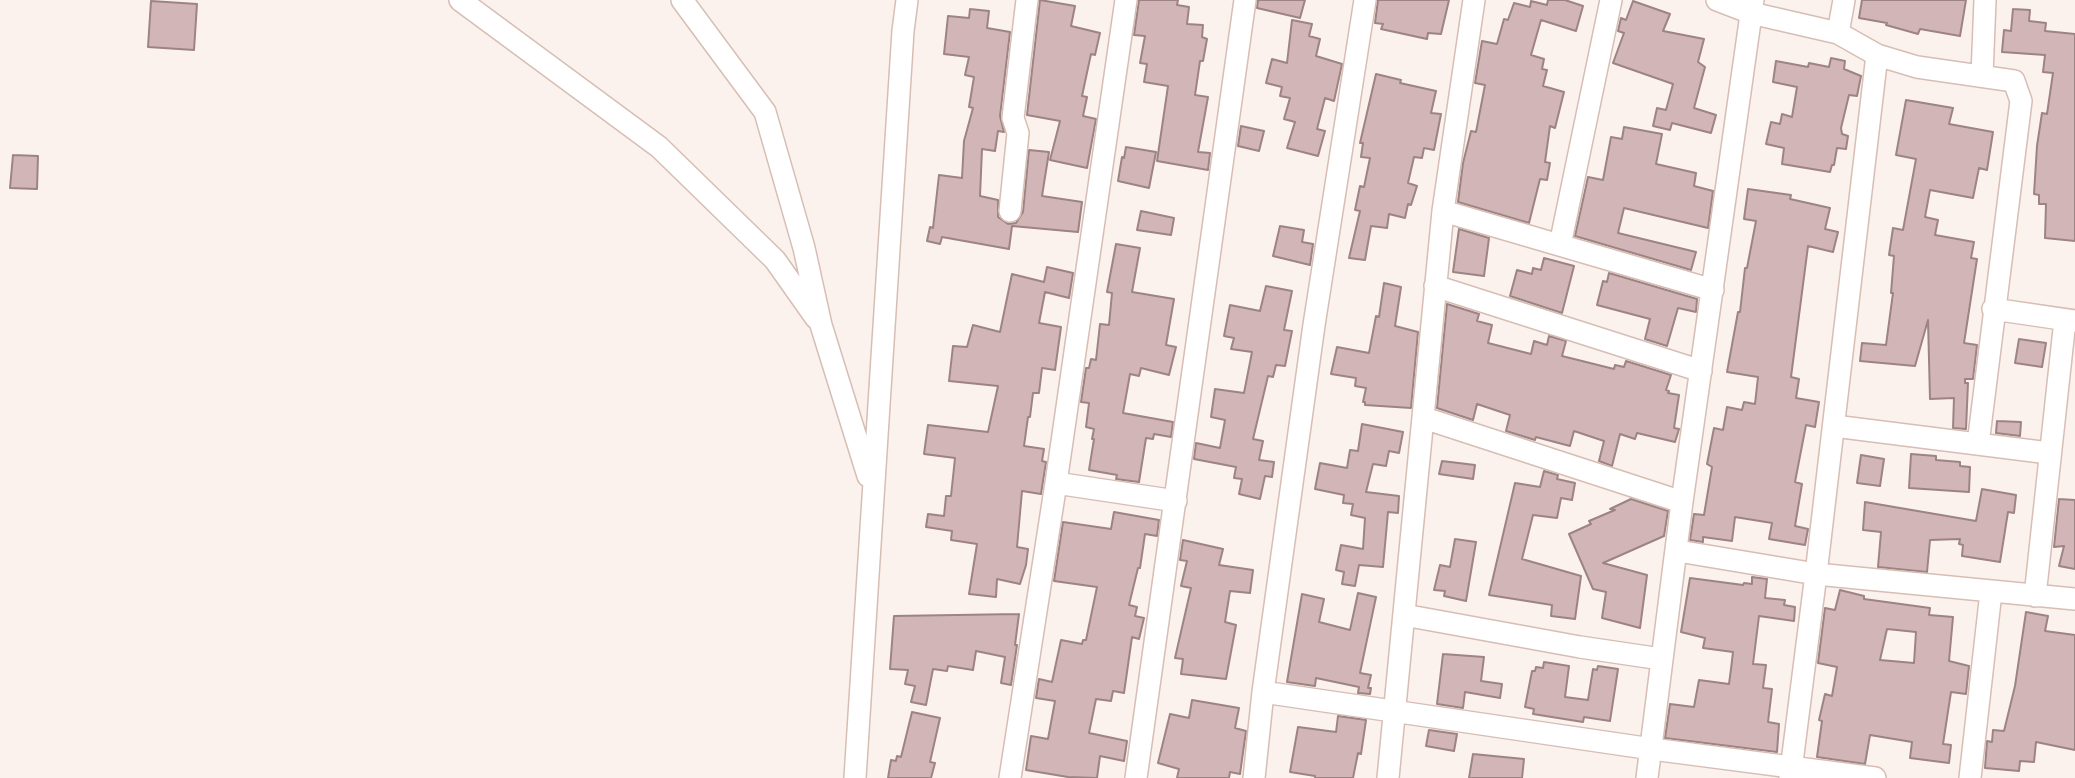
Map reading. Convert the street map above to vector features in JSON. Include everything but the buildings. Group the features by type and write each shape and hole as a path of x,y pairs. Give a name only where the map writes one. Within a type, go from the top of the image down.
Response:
{"street":[{"path":"460,0 659,147 775,260 821,326"},
{"path":"682,0 765,112 804,248 821,326 859,442 873,495"},
{"path":"855,778 907,0"},
{"path":"1010,211 1018,133 1013,118 1027,0"},
{"path":"1010,778 1126,0"},
{"path":"1136,778 1245,0"},
{"path":"1254,778 1263,692 1314,325 1365,0"},
{"path":"1388,778 1443,211 1474,0"},
{"path":"1560,245 1611,0"},
{"path":"1717,0 1752,6 1838,33 1877,55 1917,67 2014,81 2021,101 1978,443"},
{"path":"1838,33 1844,0"},
{"path":"1982,76 1985,0"},
{"path":"1647,778 1661,659 1678,551 1682,502 1752,6"},
{"path":"1790,773 1877,55"},
{"path":"1443,211 1713,290"},
{"path":"1435,286 1701,371"},
{"path":"1993,309 2070,321 2049,453 2035,596"},
{"path":"1424,418 1682,502"},
{"path":"1833,426 2049,453"},
{"path":"1056,483 1176,501"},
{"path":"1678,551 1816,574 2075,599"},
{"path":"1970,778 1991,592"},
{"path":"1404,615 1661,659"},
{"path":"1263,692 1651,749 1790,773 1875,778"}]}
